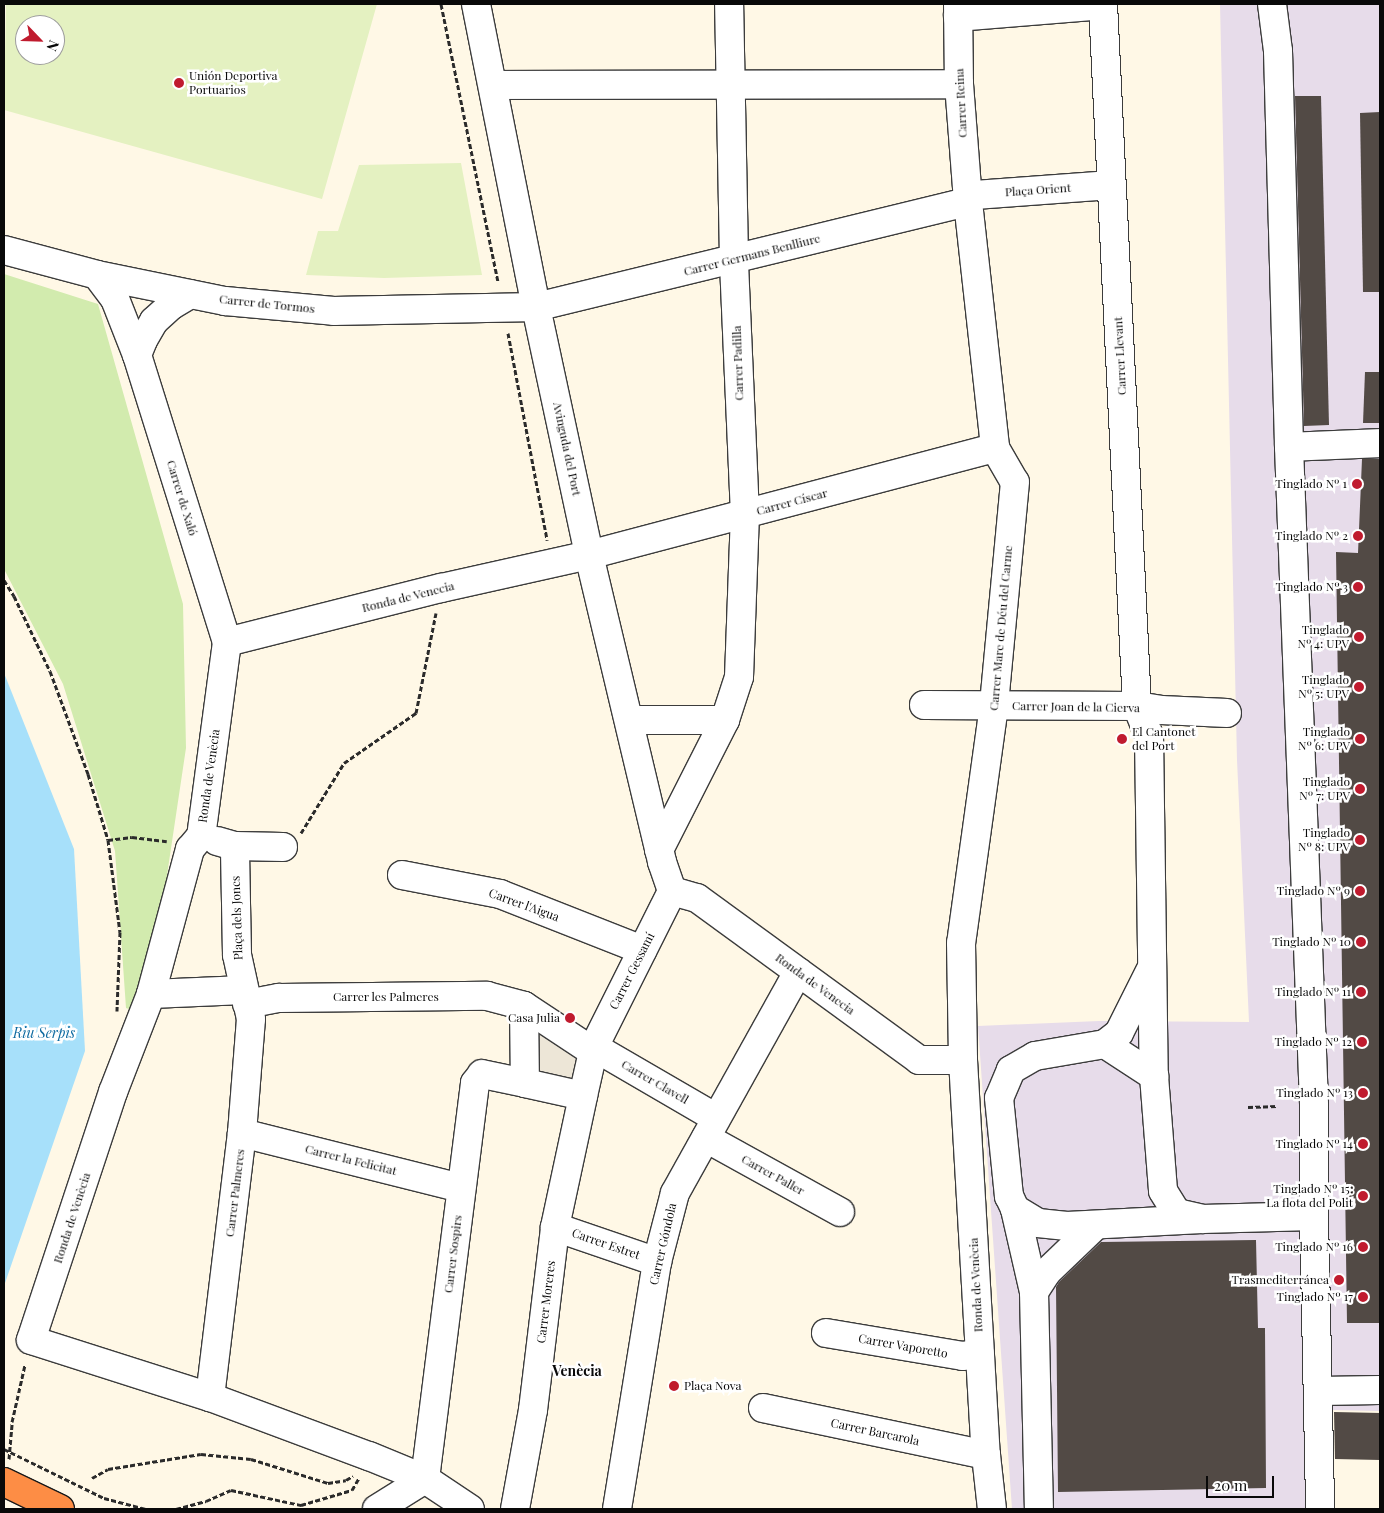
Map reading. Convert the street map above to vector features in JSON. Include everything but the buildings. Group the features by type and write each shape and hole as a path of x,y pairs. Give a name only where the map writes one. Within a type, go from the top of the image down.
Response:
{"highway":[{"path":"6,1471 60,1509"}],"street":[{"name":"Avinguda del Port","path":"476,4 536,307 589,556 659,850 672,891"},
{"name":"Carrer Padilla","path":"659,850 725,720 739,677 745,515 734,259 729,4"},
{"path":"958,10 1103,4"},
{"name":"Carrer Llevant","path":"1103,4 1137,706 1149,735 1154,1076 1162,1181 1163,1191 1177,1213 1202,1219"},
{"path":"1272,4 1278,51 1289,447 1313,1086 1320,1509"},
{"name":"Carrer Reina","path":"958,10 959,84 968,202"},
{"path":"493,85 731,86 959,84"},
{"name":"Plaça Orient","path":"968,202 975,195 1111,185"},
{"name":"Carrer Germans Benlliure","path":"536,307 968,202"},
{"name":"Carrer Mare de Déu del Carme","path":"964,1060 961,943 994,706 1015,482 995,448 968,202"},
{"name":"Carrer de Tormos","path":"4,250 97,275 225,301 334,311 536,307"},
{"name":"Carrer de Xaló","path":"97,275 115,299 137,355 227,642"},
{"path":"137,355 142,340 154,322 172,306 190,294"},
{"path":"1289,447 1380,443"},
{"name":"Carrer Císcar","path":"589,556 995,448"},
{"name":"Ronda de Venecia","path":"227,642 441,588 589,556"},
{"name":"Ronda de Venècia","path":"31,1340 113,1092 151,994 196,842 227,642"},
{"name":"Carrer Joan de la Cierva","path":"924,705 1137,706 1160,710 1227,713"},
{"path":"629,720 725,720"},
{"path":"196,842 236,846 283,847"},
{"name":"Plaça dels Joncs","path":"236,846 237,955 245,997"},
{"name":"Carrer l'Aigua","path":"402,875 500,894 642,950"},
{"name":"Ronda de Venecia","path":"672,891 697,898 919,1060 964,1060"},
{"name":"Carrer Gessamí","path":"582,1096 593,1049 672,891"},
{"path":"1039,1509 1034,1292 1015,1210 1006,1182 999,1098 1011,1070 1035,1056 1105,1044 1119,1032 1153,965"},
{"name":"Carrer Góndola","path":"617,1509 657,1262 674,1193 798,972"},
{"name":"Carrer les Palmeres","path":"151,994 280,998 487,996 524,1006 593,1049"},
{"name":"Carrer Palmeres","path":"210,1397 242,1133 251,1019 245,997"},
{"path":"524,1006 525,1083 582,1096"},
{"path":"1105,1044 1154,1076"},
{"name":"Carrer Clavell","path":"593,1049 711,1128"},
{"name":"Ronda de Venècia","path":"964,1060 986,1454 992,1509"},
{"name":"Carrer Sospirs","path":"425,1479 475,1083 482,1074 525,1083"},
{"name":"Carrer Moreres","path":"514,1509 532,1410 555,1227 582,1096"},
{"name":"Carrer Paller","path":"711,1128 840,1212"},
{"name":"Carrer la Felicitat","path":"242,1133 461,1188"},
{"path":"1034,1292 1047,1272 1100,1225 1145,1207 1152,1200 1162,1181"},
{"path":"1015,1210 1038,1223 1100,1225 1202,1219 1314,1216"},
{"name":"Carrer Estret","path":"555,1227 657,1262"},
{"name":"Carrer Vaporetto","path":"826,1333 963,1356 980,1353"},
{"path":"31,1340 210,1397 367,1455 425,1479 470,1509"},
{"path":"1319,1391 1380,1390"},
{"name":"Carrer Barcarola","path":"763,1408 986,1454"},
{"path":"376,1509 425,1479"}],"path":[{"path":"4,580 50,671 88,774 108,840 120,932 116,1019"},
{"path":"283,847 296,842 344,763 416,713 441,588"},
{"path":"108,840 132,838 196,842"},
{"path":"1248,1107 1277,1106"},
{"path":"6,1471 12,1422 31,1340"},
{"path":"4,1449 104,1498 146,1509"},
{"path":"92,1478 108,1469 201,1454 251,1459 328,1482 346,1480 353,1476 367,1455"},
{"path":"176,1509 206,1501 231,1490 301,1505 338,1496 352,1490 360,1477 367,1455"}],"shaded area":[{"path":"1220,4 1380,4 1380,1411 1331,1410 1335,1509 1012,1509 978,1026 1099,1021 1249,1022 1237,760"},
{"path":"524,1006 592,1051 583,1096 525,1083"}],"green space":[{"name":"Unión Deportiva Portuarios","path":"6,4 377,4 322,199 4,110"},
{"path":"461,163 482,275 384,278 306,275 318,231 338,231 359,165"},
{"path":"4,274 98,304 183,604 186,748 160,922 134,1011 126,1008 115,851 63,684 4,569"}],"water":[{"name":"Riu Serpis","path":"4,673 74,849 85,1051 4,1286"}],"place":[{"name":"Unión Deportiva Portuarios","path":"179,83"},
{"name":"Tinglado Nº 1","path":"1357,484"},
{"name":"Tinglado Nº 2","path":"1358,536"},
{"name":"Tinglado Nº 3","path":"1358,587"},
{"name":"Tinglado Nº 4: UPV","path":"1359,637"},
{"name":"Tinglado Nº 5: UPV","path":"1359,687"},
{"name":"El Cantonet del Port","path":"1122,739"},
{"name":"Tinglado Nº 6: UPV","path":"1360,739"},
{"name":"Tinglado Nº 7: UPV","path":"1360,789"},
{"name":"Tinglado Nº 8: UPV","path":"1360,840"},
{"name":"Tinglado Nº 9","path":"1360,891"},
{"name":"Tinglado Nº 10","path":"1361,942"},
{"name":"Tinglado Nº 11","path":"1361,992"},
{"name":"Casa Julia","path":"570,1018"},
{"name":"Tinglado Nº 12","path":"1362,1042"},
{"name":"Tinglado Nº 13","path":"1363,1093"},
{"name":"Tinglado Nº 14","path":"1363,1144"},
{"name":"Tinglado Nº 15: La flota del Polit","path":"1363,1196"},
{"name":"Tinglado Nº 16","path":"1363,1247"},
{"name":"Trasmediterránea","path":"1339,1280"},
{"name":"Tinglado Nº 17","path":"1363,1297"},
{"name":"Plaça Nova","path":"674,1386"}],"district":[{"name":"Venècia","path":"577,1371"}]}
